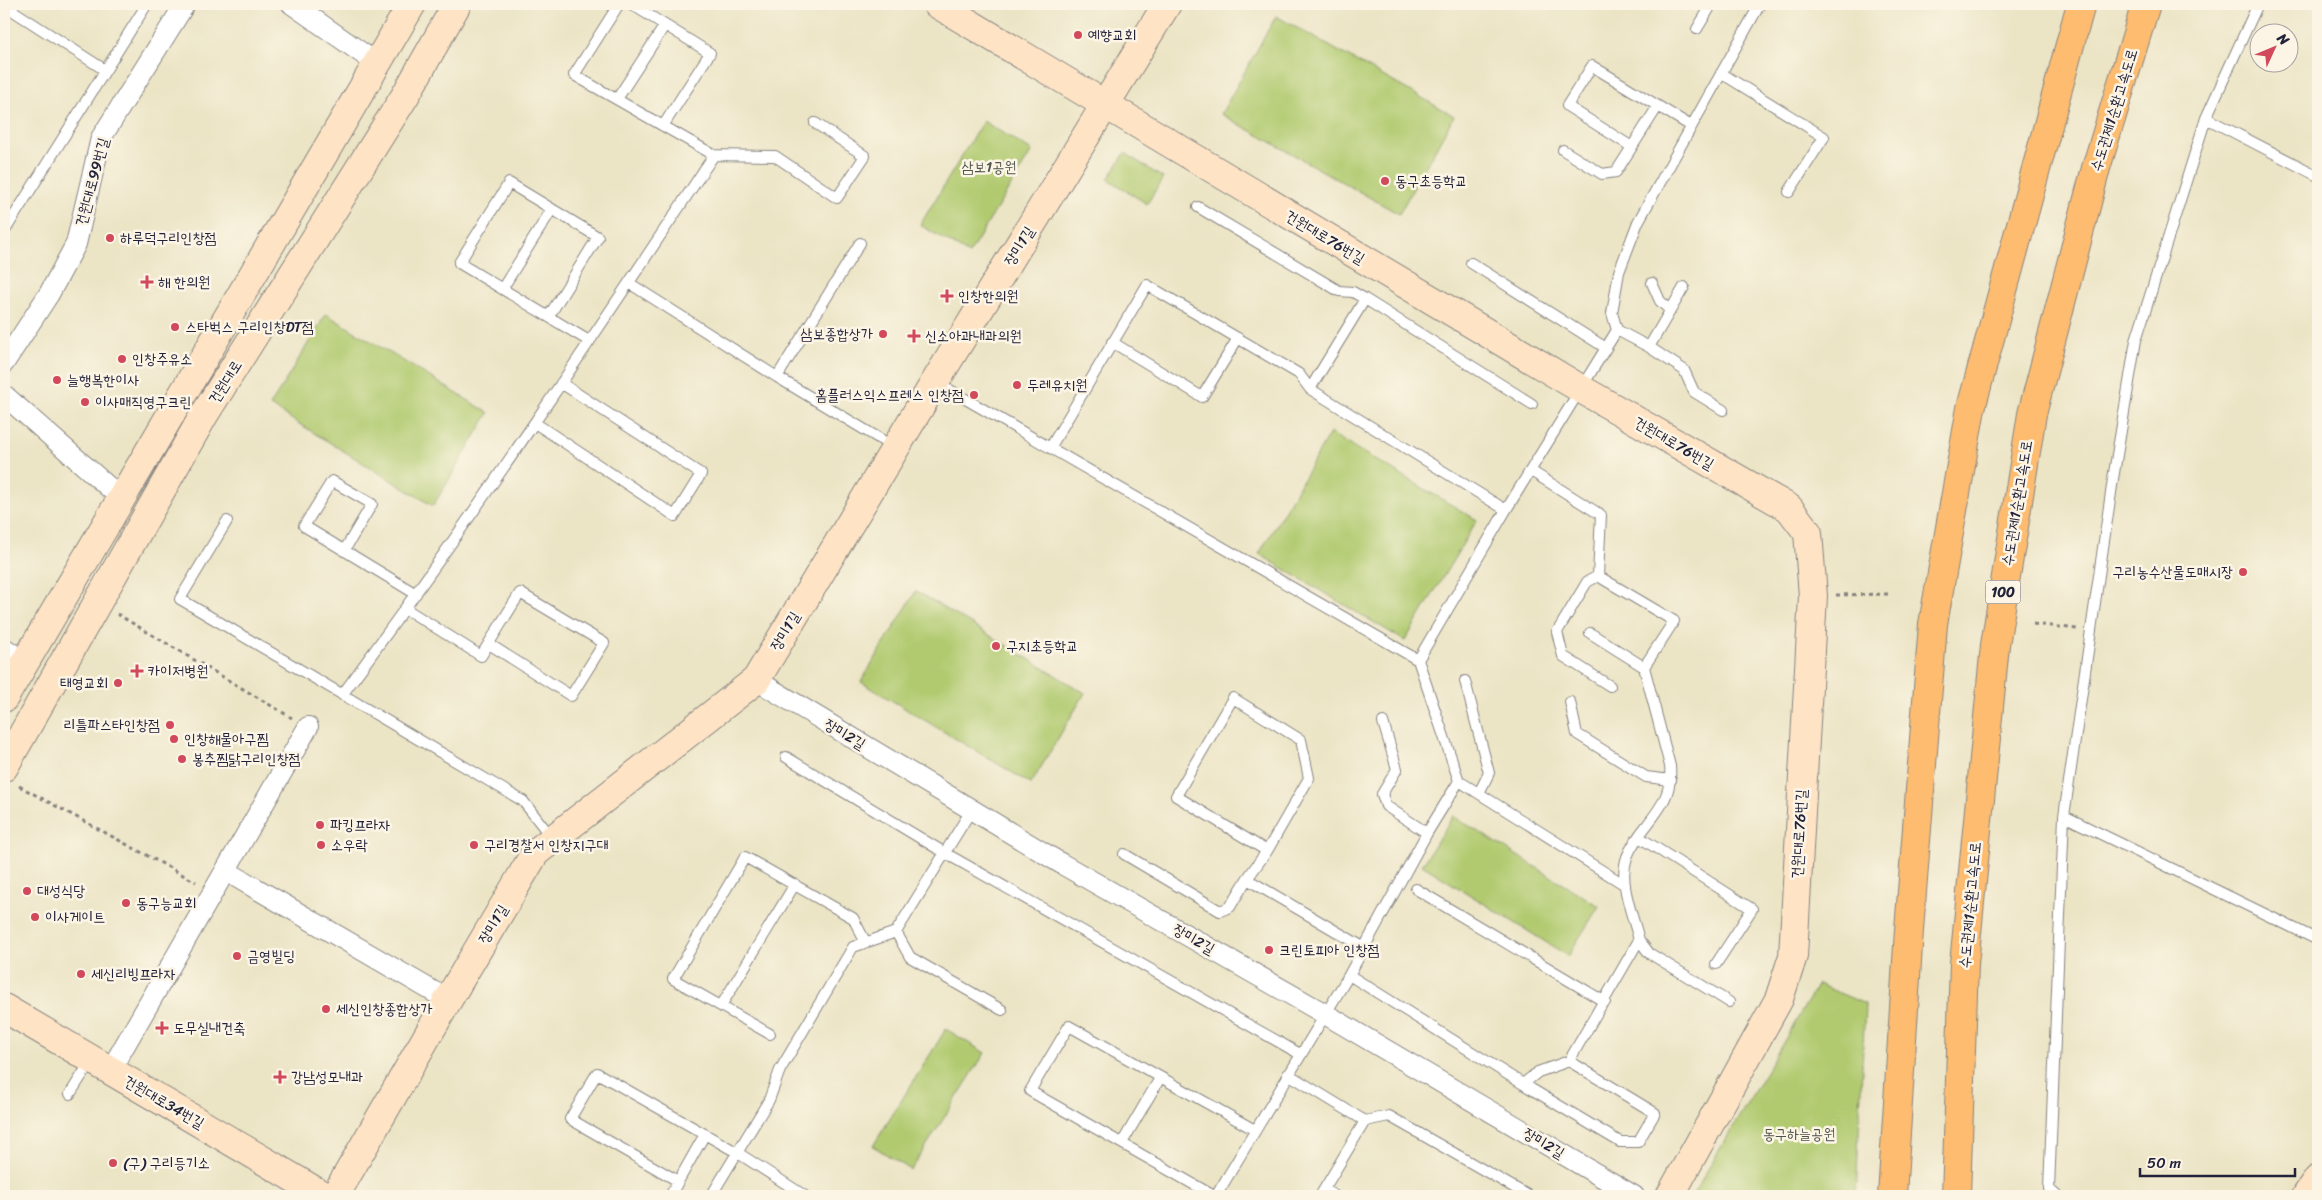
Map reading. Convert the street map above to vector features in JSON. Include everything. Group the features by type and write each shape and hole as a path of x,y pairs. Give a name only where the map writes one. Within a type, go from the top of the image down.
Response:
{"highway":[{"path":"1892,1196 1909,930 1933,624 1971,408 2080,4"},
{"name":"수도권제1순환고속도로","path":"1956,1196 1964,964 1994,646 2032,414 2096,168 2146,4"}],"street":[{"name":"건원대로99번길","path":"4,363 49,294 76,244 101,138 185,4"},
{"path":"292,4 376,63"},
{"name":"건원대로","path":"4,698 14,655 121,498 412,4"},
{"name":"건원대로","path":"8,775 98,602 204,415 405,96 457,4"},
{"name":"건원대로76번길","path":"937,4 1581,389 1789,508 1808,532 1813,596 1793,956 1779,999 1670,1196"},
{"name":"장미1길","path":"336,1196 535,853 756,680 935,382 1167,4"},
{"path":"4,395 121,498"},
{"name":"장미2길","path":"756,680 972,810 1325,1014 1634,1196"},
{"path":"101,1065 214,891 308,727"},
{"path":"226,871 448,1000"},
{"name":"건원대로34번길","path":"4,1008 324,1196"},
{"path":"2306,1196 2318,1179"}],"lane":[{"path":"4,232 147,4"},
{"path":"619,4 574,75 714,155 776,156 837,198 865,156 815,123"},
{"path":"631,4 710,53 663,126"},
{"path":"1697,29 1712,4"},
{"path":"1723,410 1694,392 1684,370 1649,347 1617,330 1612,313 1620,272 1638,222 1760,4"},
{"path":"2057,1196 2049,1189 2064,816 2113,479 2136,340 2206,118 2258,4"},
{"path":"4,5 105,70"},
{"path":"617,100 665,25"},
{"path":"1632,147 1568,106 1592,66 1691,126"},
{"path":"1721,73 1824,137 1789,192"},
{"path":"1563,150 1602,174 1616,172 1658,106"},
{"path":"2206,118 2318,176"},
{"path":"342,695 406,609 562,384 714,155"},
{"path":"548,316 598,237 509,183 459,263 589,341"},
{"path":"1198,207 1340,290 1353,292 1365,299 1532,404"},
{"path":"502,289 552,209"},
{"path":"777,377 860,243"},
{"path":"1471,263 1606,348"},
{"path":"629,283 777,377 896,448"},
{"path":"1652,283 1660,301 1670,310"},
{"path":"1050,448 1148,285 1299,374 1310,389 1506,510"},
{"path":"1649,347 1684,287"},
{"path":"1310,389 1365,299"},
{"path":"1418,660 1506,510 1617,330"},
{"path":"1112,342 1202,396 1238,338"},
{"path":"935,382 1418,660 1459,781 1625,885"},
{"path":"535,423 675,516 701,474 562,384"},
{"path":"1531,471 1601,515 1598,576"},
{"path":"344,551 372,504 332,482 304,526 344,551 416,594"},
{"path":"227,521 180,599 522,801 552,838"},
{"path":"1598,576 1674,621 1644,666"},
{"path":"1598,576 1587,582 1557,632 1562,656 1610,686"},
{"path":"406,609 481,656 520,593 604,643 571,696 489,644"},
{"path":"1590,633 1644,666 1670,766 1671,780 1666,798 1627,858 1625,885 1639,940 1650,953 1729,1002"},
{"path":"1465,681 1489,773 1479,793"},
{"path":"1124,854 1220,912 1230,907 1267,851 1309,778 1301,740 1233,698 1176,796 1267,851"},
{"path":"1570,702 1577,734 1646,777 1671,780"},
{"path":"1383,722 1397,768 1382,794 1386,806 1427,833"},
{"path":"786,757 945,853 1300,1054"},
{"path":"1255,1130 1068,1026 1030,1091 1215,1196 1349,975 1427,833 1459,781"},
{"path":"712,1196 769,1100 780,1070 853,947 896,932 972,810"},
{"path":"2064,816 2318,940"},
{"path":"1639,837 1752,909 1716,964"},
{"path":"770,1034 673,979 745,857 854,918 866,943"},
{"path":"1247,879 1363,947"},
{"path":"721,1006 796,884"},
{"path":"1416,888 1605,1002"},
{"path":"896,932 910,957 1002,1010"},
{"path":"1523,1084 1538,1072 1569,1061 1605,1002 1639,940"},
{"path":"1349,975 1523,1084 1620,1142 1638,1142 1655,1114 1569,1061"},
{"path":"70,1094 101,1065"},
{"path":"678,1181 570,1119 597,1073 738,1153 805,1196"},
{"path":"1288,1074 1365,1121 1389,1116 1529,1196"},
{"path":"1122,1144 1160,1078"},
{"path":"1335,1196 1322,1193 1365,1121"},
{"path":"670,1196 705,1134"}],"path":[{"path":"1813,596 1888,594"},
{"path":"98,602 308,727"},
{"path":"2032,624 2092,630"},
{"path":"8,775 214,891"}],"green space":[{"path":"1276,16 1454,116 1399,214 1221,114"},
{"name":"삼보1공원","path":"983,121 1032,151 969,254 920,225"},
{"path":"1125,153 1163,178 1147,204 1108,179"},
{"path":"326,314 489,413 433,506 270,406"},
{"path":"1330,433 1477,520 1405,641 1259,554"},
{"path":"916,591 1085,693 1031,784 861,682"},
{"path":"1453,816 1599,906 1568,956 1422,865"},
{"name":"동구하늘공원","path":"1818,984 1865,1004 1856,1196 1692,1196"},
{"path":"946,1029 985,1053 911,1170 873,1146"}],"place":[{"name":"예향교회","path":"1078,35"},
{"name":"동구초등학교","path":"1385,181"},
{"name":"하루덕구리인창점","path":"110,238"},
{"name":"해 한의원","path":"147,282"},
{"name":"인창한의원","path":"947,296"},
{"name":"스타벅스 구리인창DT점","path":"175,327"},
{"name":"삼보종합상가","path":"883,334"},
{"name":"신소아과내과의원","path":"914,336"},
{"name":"인창주유소","path":"122,359"},
{"name":"늘행복한이사","path":"57,380"},
{"name":"두레유치원","path":"1017,385"},
{"name":"홈플러스익스프레스 인창점","path":"974,395"},
{"name":"이사매직영구크린","path":"85,402"},
{"name":"구리농수산물도매시장","path":"2243,572"},
{"name":"구지초등학교","path":"996,646"},
{"name":"카이저병원","path":"137,671"},
{"name":"태영교회","path":"118,683"},
{"name":"리틀파스타인창점","path":"170,725"},
{"name":"인창해물아구찜","path":"174,739"},
{"name":"봉추찜닭구리인창점","path":"182,759"},
{"name":"파킹프라자","path":"320,825"},
{"name":"소우락","path":"321,845"},
{"name":"구리경찰서 인창지구대","path":"474,845"},
{"name":"대성식당","path":"27,891"},
{"name":"동구능교회","path":"126,903"},
{"name":"이사게이트","path":"35,917"},
{"name":"크린토피아 인창점","path":"1269,950"},
{"name":"금영빌딩","path":"237,956"},
{"name":"세신리빙프라자","path":"81,974"},
{"name":"세신인창종합상가","path":"326,1009"},
{"name":"도무실내건축","path":"162,1028"},
{"name":"강남성모내과","path":"280,1077"},
{"name":"(구) 구리등기소","path":"113,1163"}]}
